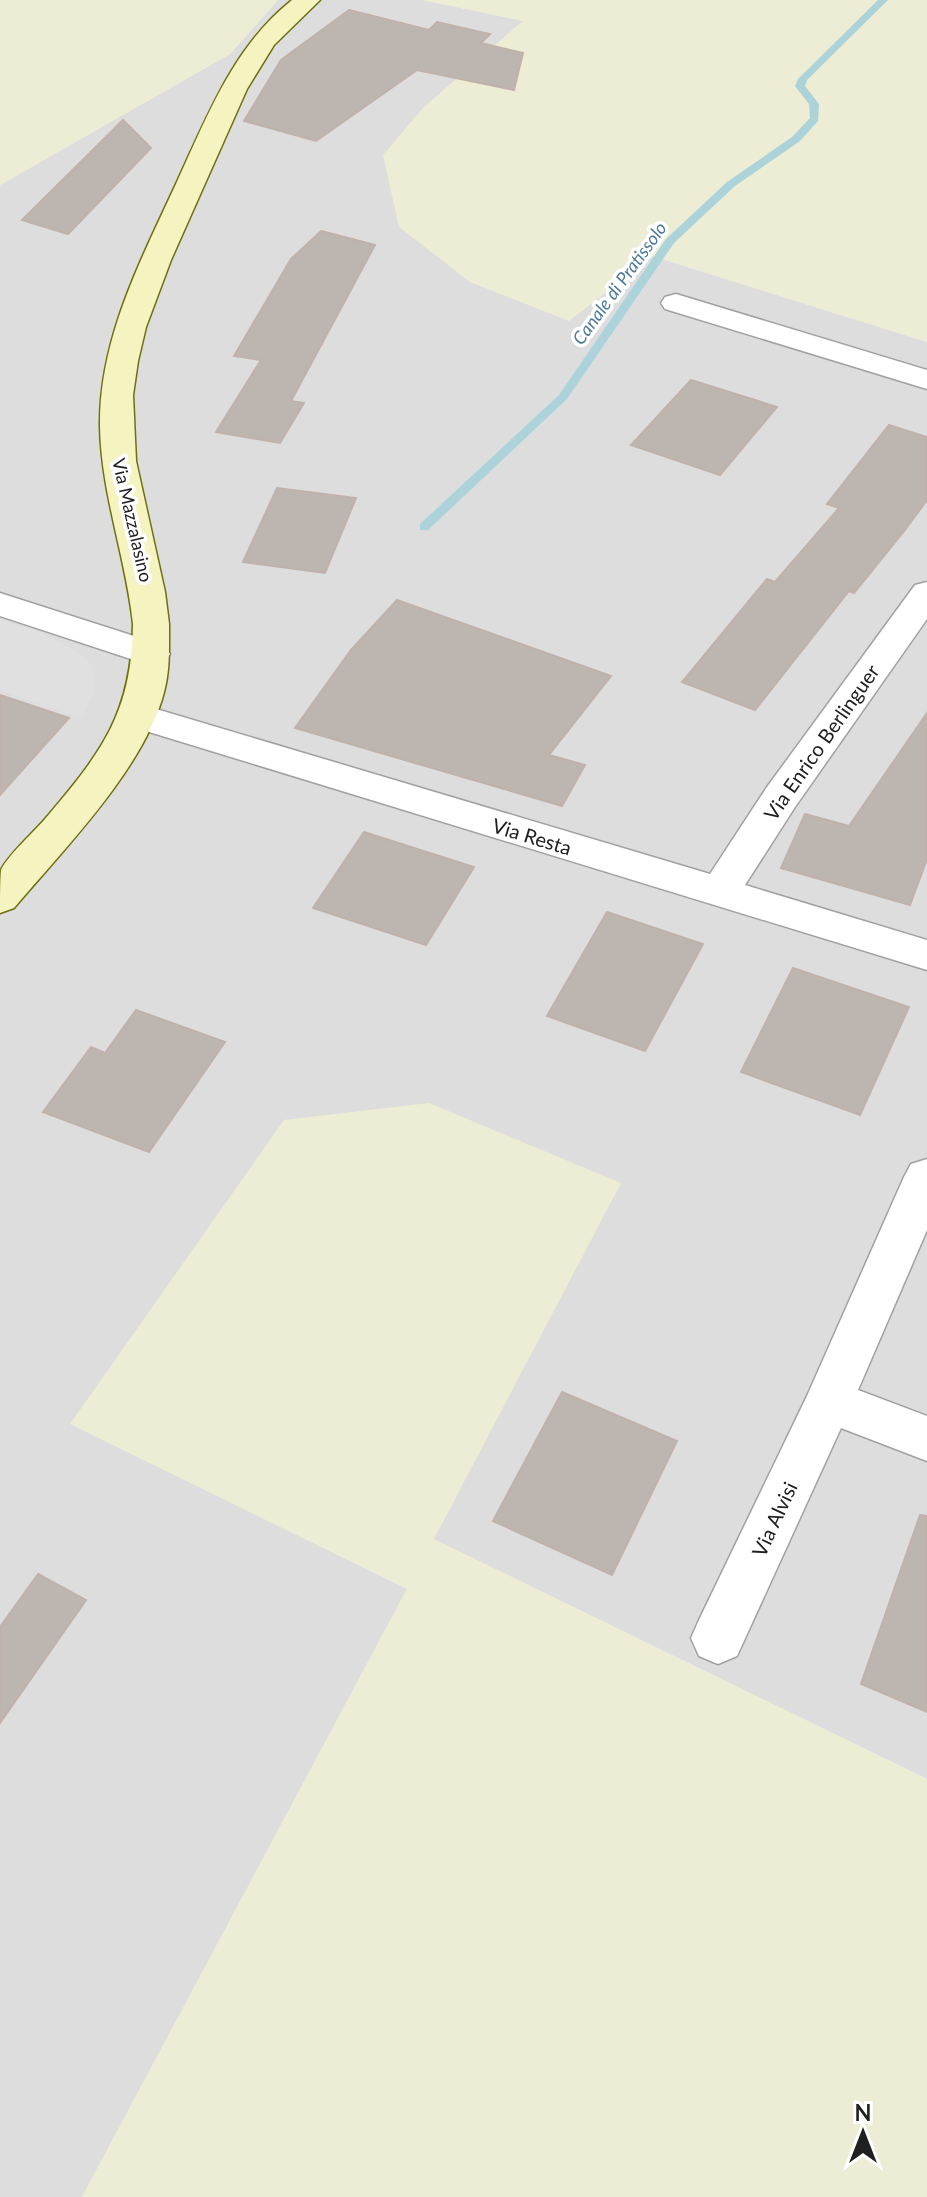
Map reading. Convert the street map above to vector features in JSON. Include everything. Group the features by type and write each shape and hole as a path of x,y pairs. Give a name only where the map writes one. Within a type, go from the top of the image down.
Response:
{"main road":[{"name":"Via Mazzalasino","path":"0,898 122,745 145,695 152,654 151,608 146,572 118,450 117,400 123,361 151,273 238,80 260,45 308,0"}],"street":[{"path":"676,303 927,380"},
{"name":"Via Enrico Berlinguer","path":"719,893 781,797 927,593"},
{"path":"0,604 152,654"},
{"name":"Via Resta","path":"136,715 927,955"},
{"name":"Via Alvisi","path":"718,1638 829,1401 927,1177"},
{"path":"829,1401 927,1439"}],"shaded area":[{"path":"278,0 423,0 523,21 422,109 569,320 652,256 927,342 927,1779 433,1539 620,1183 71,1424 407,1589 82,2197 0,2197 0,185 230,54"},
{"path":"0,620 35,630 77,651 91,665 96,686 82,719 0,690"}],"green space":[{"path":"0,0 278,0 230,54 0,185"},
{"path":"423,0 927,0 927,342 653,256 569,321 470,282 399,227 383,155 422,109 523,21"},
{"path":"429,1103 621,1183 434,1539 927,1779 927,2197 82,2197 407,1589 70,1424 284,1120"}],"building":[{"path":"349,10 429,30 437,22 490,34 481,43 523,53 514,90 417,70 316,141 244,121 281,60"},
{"path":"123,120 151,148 68,234 22,220"},
{"path":"321,231 375,245 291,401 304,403 280,443 216,432 261,360 234,356 291,259"},
{"path":"691,380 777,407 720,475 631,445"},
{"path":"889,425 927,437 927,500 905,530 854,593 849,591 755,710 682,682 767,579 775,582 839,508 827,504"},
{"path":"277,488 356,498 325,573 243,562"},
{"path":"397,600 611,676 549,755 585,765 562,806 295,728 351,650"},
{"path":"0,695 69,718 0,795"},
{"path":"927,713 927,859 910,905 781,868 805,814 849,826"},
{"path":"364,832 474,867 426,945 313,908"},
{"path":"607,912 703,944 645,1051 547,1016"},
{"path":"793,968 909,1007 860,1115 741,1072"},
{"path":"136,1010 225,1042 149,1152 43,1112 91,1047 105,1053"},
{"path":"562,1392 677,1441 612,1575 493,1521"},
{"path":"920,1515 927,1516 927,1712 861,1684"},
{"path":"38,1574 86,1600 0,1723 0,1627"}],"waterway":[{"name":"Canale di Pratissolo","path":"424,527 563,397 670,241 731,184 796,139 815,119 814,104 800,86 803,79 883,0"}]}
